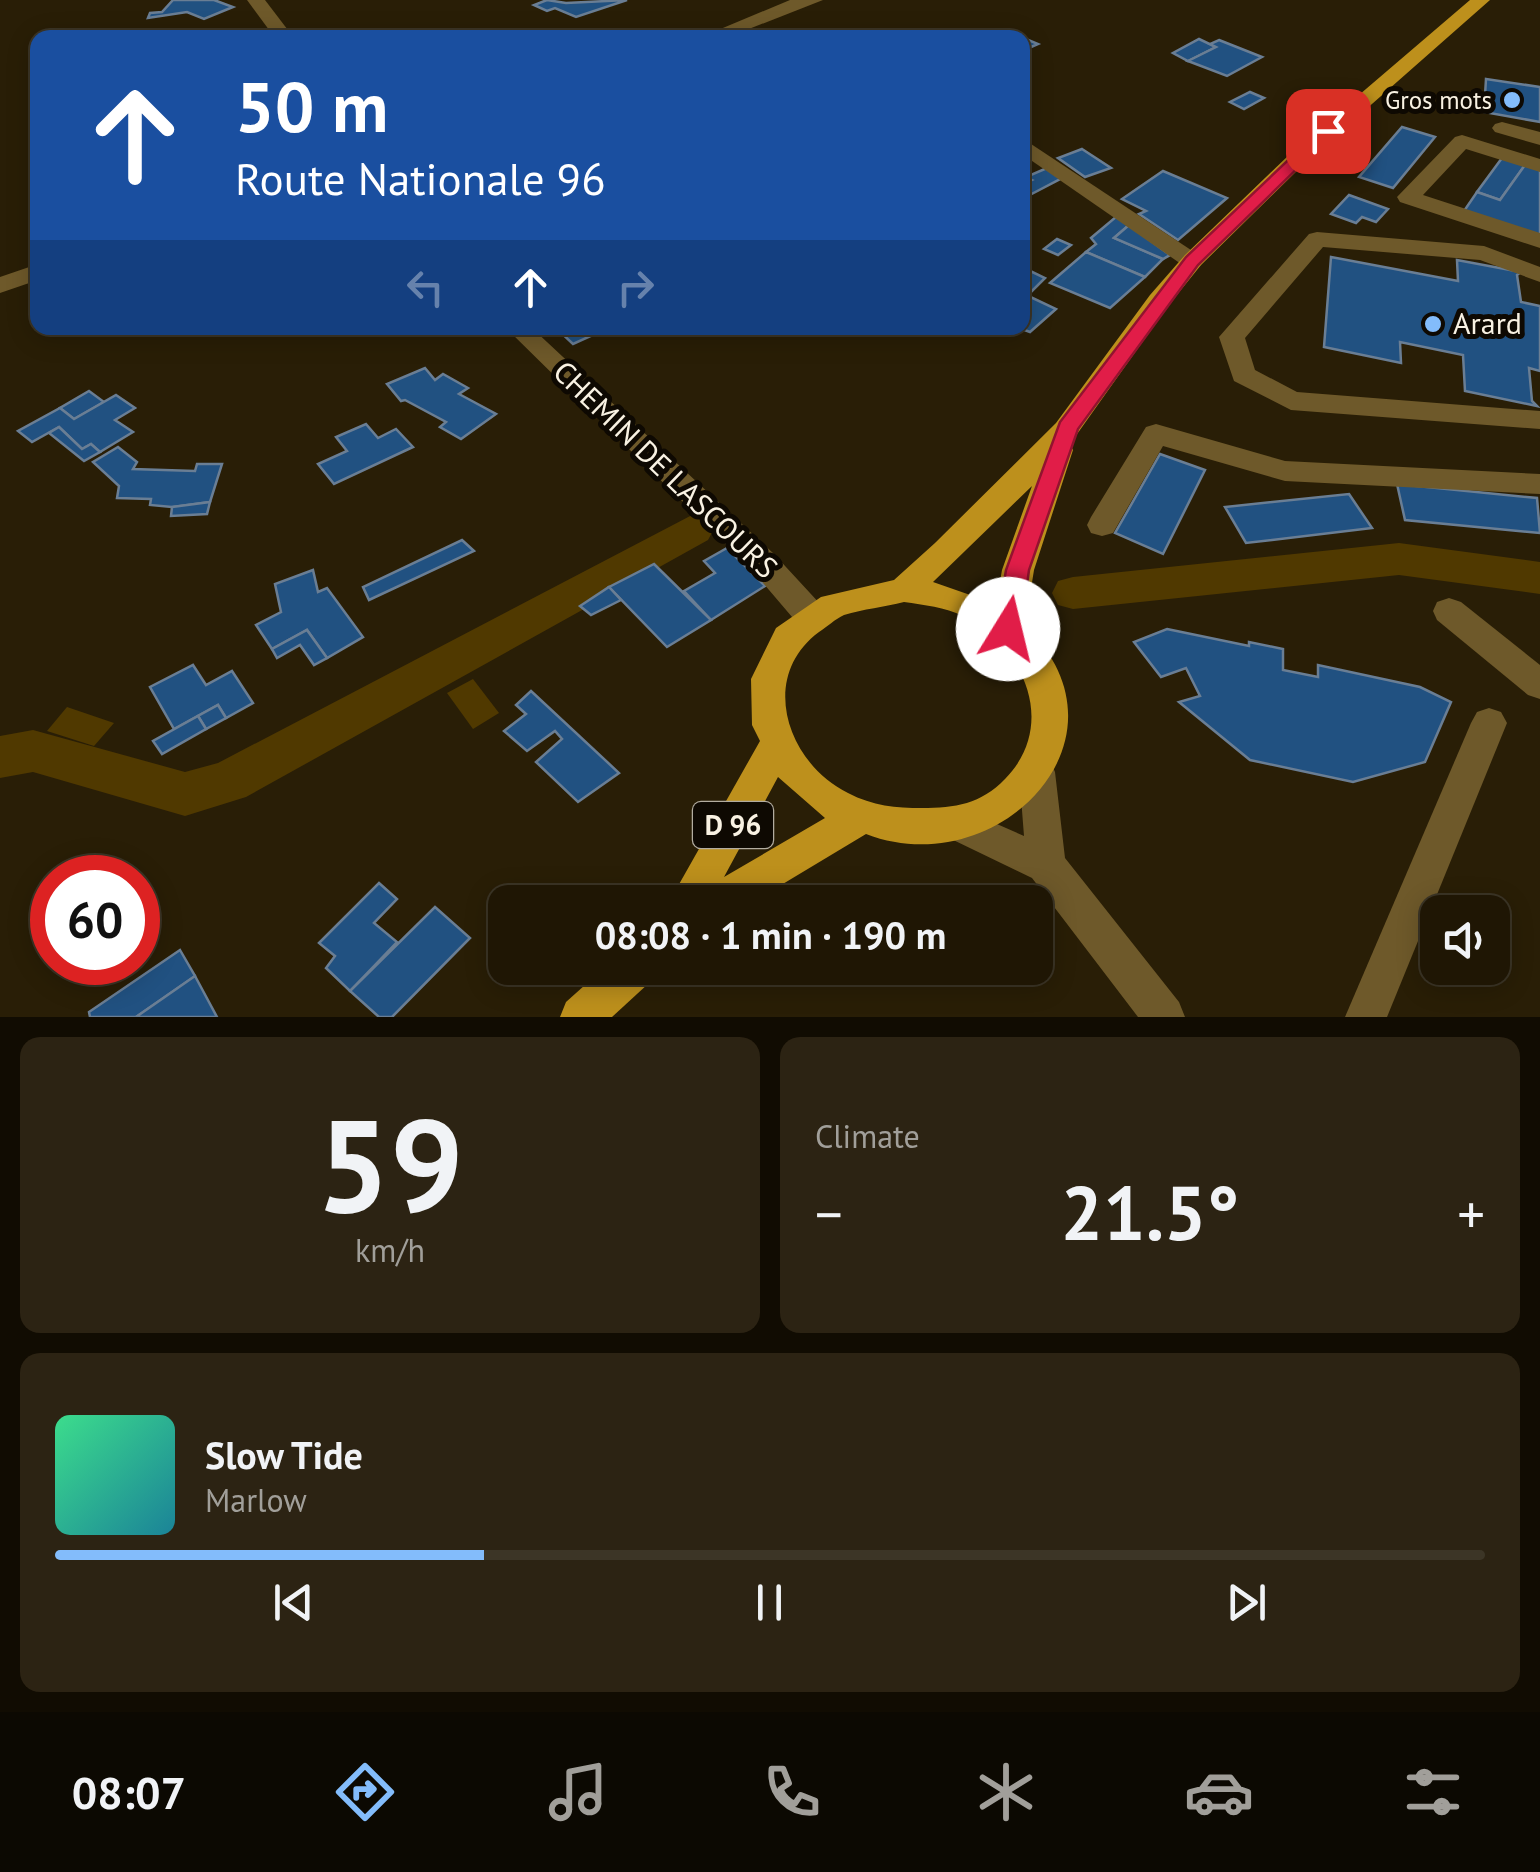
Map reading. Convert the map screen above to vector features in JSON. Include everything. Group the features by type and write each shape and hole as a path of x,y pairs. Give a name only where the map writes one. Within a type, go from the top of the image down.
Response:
{"main road":[{"path":"904,590 959,544 1068,427 1192,261 1352,108 1481,0"},
{"path":"1008,629 1018,570 1068,427"},
{"path":"904,590 941,595 977,608 1008,629 1035,660 1050,696 1052,735 1037,772 1004,804 958,824 909,828 860,818 825,800 796,776 776,747 765,710 768,674 784,641 810,615 838,600 870,592 904,590"},
{"name":"D 96","path":"699,885 776,747"},
{"name":"D 96","path":"747,885 860,818"},
{"path":"581,1017 616,985"}],"street":[{"path":"256,0 279,30"},
{"path":"726,30 789,2 814,0"},
{"path":"1502,128 1540,140"},
{"path":"1540,166 1462,141 1408,197 1540,241"},
{"path":"1030,150 1192,261"},
{"path":"1540,275 1484,253 1317,239 1232,338 1243,375 1292,400 1540,420"},
{"path":"0,286 30,274"},
{"name":"CHEMIN DE LASCOURS","path":"525,335 763,562 810,615"},
{"path":"1102,525 1156,434 1285,471 1540,484"},
{"path":"1450,611 1540,685"},
{"path":"1366,1017 1489,724"},
{"path":"1037,772 1046,865"},
{"path":"958,824 1046,865 1164,1017"}],"shaded area":[{"path":"473,679 499,713 473,729 447,693"},
{"path":"67,707 114,723 94,746 47,731"}],"building":[{"path":"173,0 214,0 233,7 204,19 187,12 148,18 150,13 162,12"},
{"path":"547,0 627,0 576,17 534,5"},
{"path":"1199,39 1216,47 1188,61 1173,53"},
{"path":"1219,40 1262,57 1227,76 1188,61 1216,47 1210,44"},
{"name":"Gros mots","path":"1486,79 1540,87 1540,122 1484,112"},
{"path":"1250,92 1264,98 1244,109 1230,102"},
{"path":"1402,127 1435,137 1393,188 1359,177"},
{"path":"1082,149 1111,168 1085,177 1058,158"},
{"path":"1502,158 1525,165 1500,200 1477,192"},
{"path":"1525,165 1540,170 1540,236 1464,211 1477,192 1500,200"},
{"path":"1047,168 1062,178 1030,195 1030,175"},
{"path":"1163,171 1227,198 1178,240 1139,214 1146,211 1122,199"},
{"path":"1349,195 1388,209 1376,222 1362,217 1356,223 1331,214"},
{"path":"1117,216 1129,225 1114,238 1163,259 1145,277 1086,252 1096,244 1091,238"},
{"path":"1129,225 1170,255 1163,259 1114,238"},
{"path":"1057,239 1071,245 1058,255 1044,249"},
{"path":"1086,252 1145,277 1110,308 1050,283"},
{"name":"Arard","path":"1331,257 1458,281 1457,260 1521,272 1517,275 1521,302 1540,306 1540,371 1529,368 1532,401 1537,406 1465,391 1463,355 1400,342 1401,363 1324,347"},
{"path":"1030,271 1045,278 1030,292"},
{"path":"1030,297 1056,309 1030,332"},
{"path":"563,335 593,335 573,344"},
{"path":"425,368 435,380 443,374 468,388 459,394 496,414 461,439 440,427 446,422 401,401 387,384"},
{"path":"89,391 104,402 74,419 60,408"},
{"path":"116,395 135,408 115,420 133,432 100,452 91,444 82,449 59,427 32,442 18,431 60,408 74,419"},
{"path":"366,424 378,438 396,429 413,447 334,484 318,464 347,451 336,437"},
{"path":"59,427 82,449 91,444 100,452 84,461 49,433"},
{"path":"118,447 137,462 133,469 195,471 197,464 222,464 210,502 172,507 150,505 151,499 117,498 119,486 93,462"},
{"path":"1160,454 1205,470 1163,554 1115,533"},
{"path":"1397,484 1537,498 1540,533 1405,520"},
{"path":"1349,494 1372,528 1246,543 1225,507"},
{"path":"210,502 207,514 171,516 172,507"},
{"path":"462,540 474,551 369,600 363,587"},
{"path":"727,548 765,586 711,620 684,591 715,573 704,561"},
{"path":"654,564 711,620 667,647 609,587"},
{"path":"313,570 318,592 327,588 363,637 327,658 307,630 272,649 256,625 281,612 275,584"},
{"path":"609,587 621,600 591,615 580,606"},
{"path":"1167,629 1283,649 1283,670 1318,677 1318,665 1420,687 1451,702 1425,762 1353,782 1250,760 1179,702 1200,696 1186,668 1161,677 1134,642"},
{"path":"307,630 327,658 314,665 300,645 277,658 272,649"},
{"path":"193,665 206,685 232,671 253,703 226,718 218,705 174,729 150,687"},
{"path":"531,691 619,773 578,802 536,762 562,739 555,731 527,751 504,731 526,714 516,705"},
{"path":"218,705 226,718 206,729 198,716"},
{"path":"198,716 206,729 162,754 153,741"},
{"path":"379,883 397,899 374,923 397,942 350,991 326,968 335,956 319,943"},
{"path":"435,907 470,938 392,1017 379,1017 350,991"},
{"path":"180,950 195,976 136,1017 90,1017 89,1012 129,985 160,985 160,964"},
{"path":"195,976 217,1017 136,1017"}],"waterway":[{"path":"0,757 33,751 185,794 229,782 694,529"},
{"path":"1073,593 1399,559 1540,578"}],"place":[{"name":"Gros mots","path":"1512,100"},
{"name":"Arard","path":"1433,324"}],"route":[{"path":"1008,629 1029,532 1068,427 1192,261 1328,131"}]}
